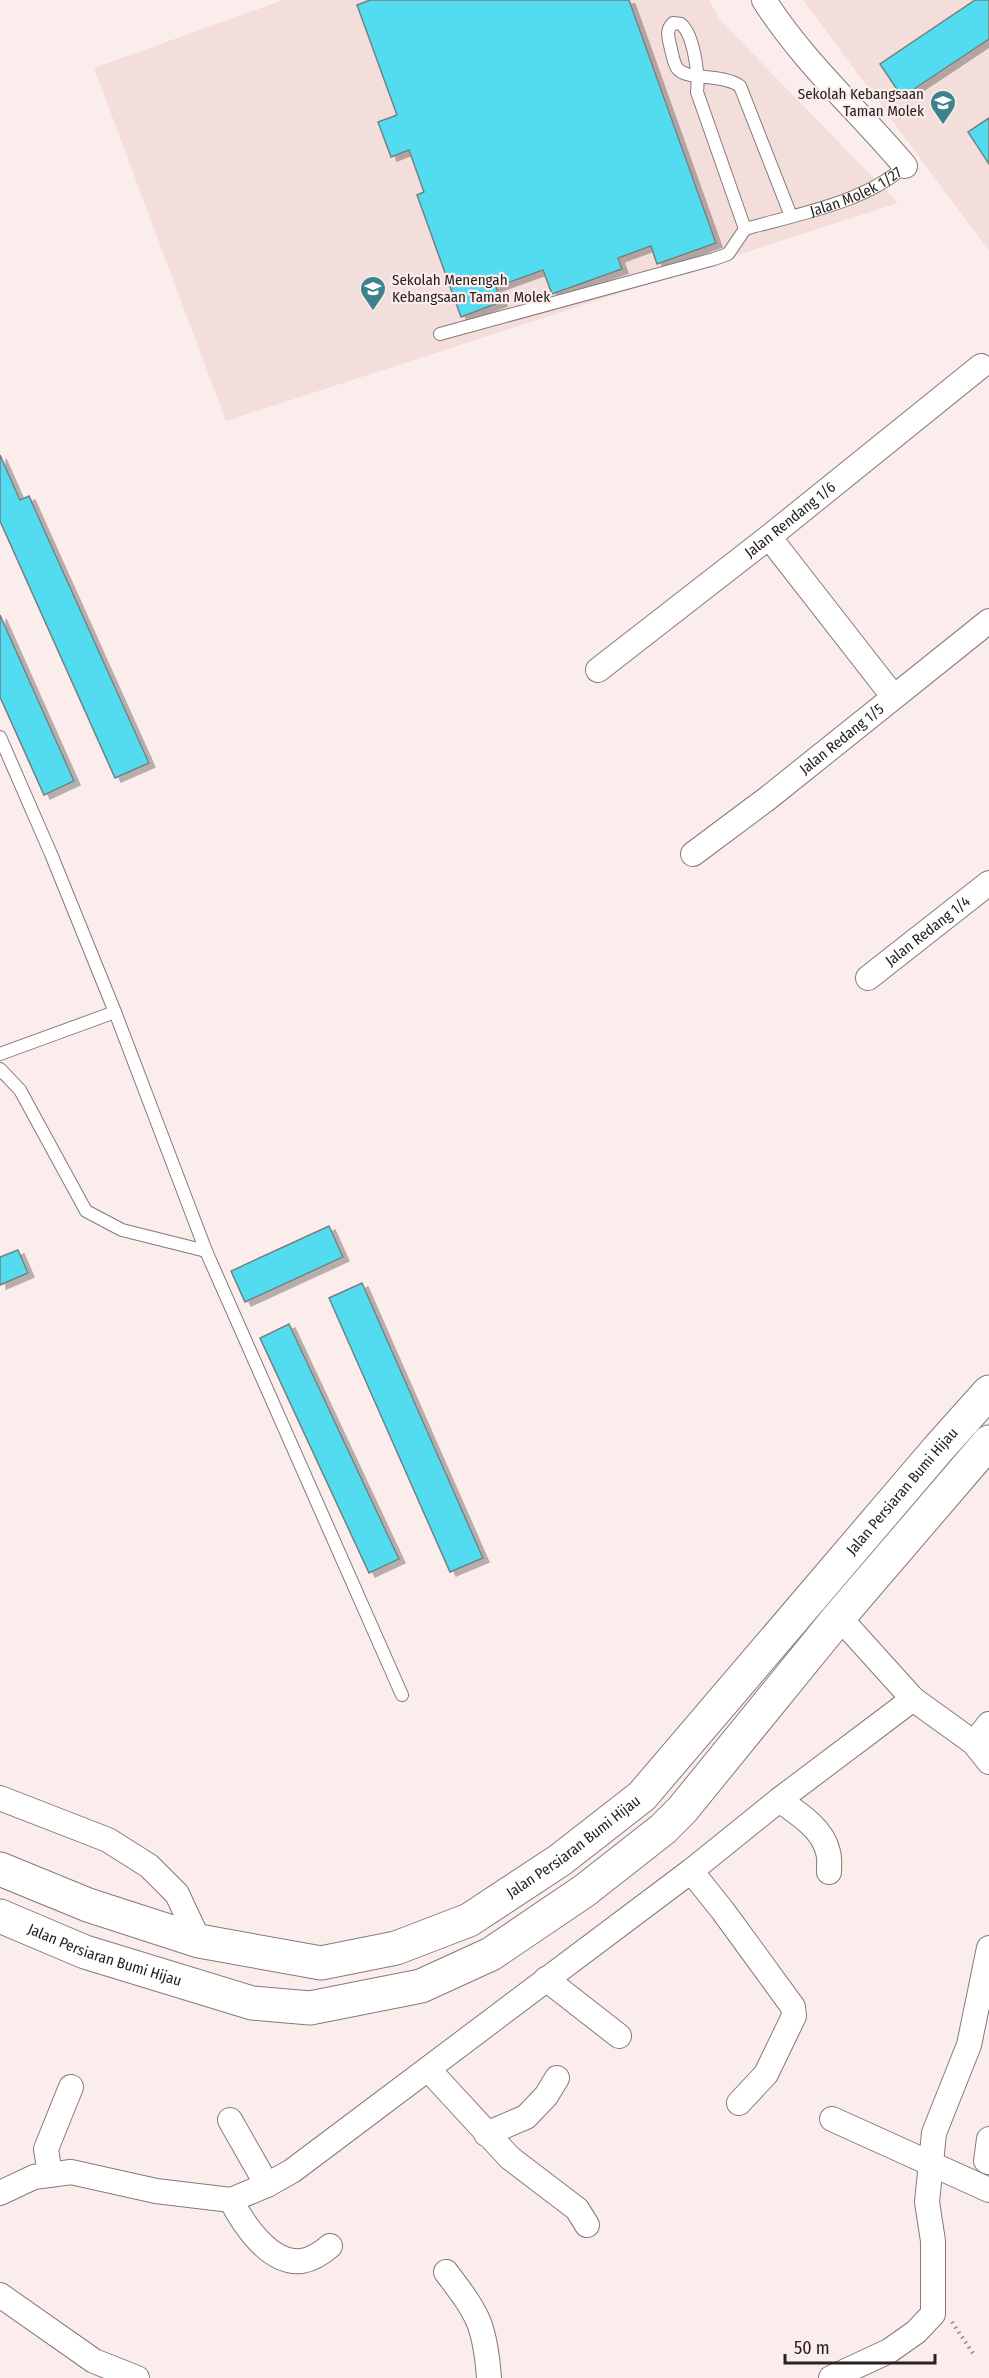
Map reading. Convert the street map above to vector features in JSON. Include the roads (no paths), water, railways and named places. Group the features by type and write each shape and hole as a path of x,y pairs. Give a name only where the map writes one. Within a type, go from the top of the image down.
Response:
{"main road":[{"name":"Jalan Persiaran Bumi Hijau","path":"0,1869 88,1905 199,1941 321,1963 396,1948 469,1920 560,1860 642,1796 989,1392"},
{"name":"Jalan Persiaran Bumi Hijau","path":"0,1916 85,1952 252,2003 310,2008 421,1986 491,1954 584,1891 663,1829 682,1810 839,1617 989,1442"}],"street":[{"name":"Jalan Molek 1/27","path":"764,0 804,56 879,134 905,166"},
{"name":"Jalan Rendang 1/6","path":"598,670 770,537 981,366"},
{"path":"770,537 893,696"},
{"name":"Jalan Redang 1/5","path":"693,854 768,798 989,621"},
{"name":"Jalan Redang 1/4","path":"868,978 989,883"},
{"path":"839,1617 913,1700 982,1733 989,1762"},
{"path":"0,2193 34,2177 71,2172 156,2191 231,2200 267,2185 292,2171 428,2069 913,1700"},
{"path":"0,1798 108,1840 149,1866 177,1894 199,1941"},
{"path":"779,1800 817,1831 828,1851 829,1872"},
{"path":"691,1871 794,2007 794,2016 766,2074 739,2103"},
{"path":"831,2378 889,2351 916,2332 933,2314 933,2241 927,2202 934,2133 983,2004 989,1948"},
{"path":"546,1979 620,2036"},
{"path":"428,2069 510,2158 577,2209 587,2225"},
{"path":"486,2134 526,2117 546,2096 557,2078"},
{"path":"50,2175 46,2149 71,2087"},
{"path":"230,2120 267,2185"},
{"path":"832,2120 989,2190"},
{"path":"989,2139 986,2148 986,2161 989,2162"},
{"path":"231,2200 250,2231 270,2251 300,2262 317,2256 330,2246"},
{"path":"446,2272 470,2303 480,2322 487,2345 489,2378"},
{"path":"0,2295 94,2361 137,2378"}],"lane":[{"path":"440,334 728,254 745,229 697,92 699,77 713,76 730,80 740,86 791,216"},
{"name":"Jalan Molek 1/27","path":"745,229 866,193 892,178 905,166"},
{"path":"0,737 51,854 115,1012 206,1251 402,1695"},
{"path":"0,1054 115,1012"},
{"path":"0,1069 20,1090 86,1211 122,1230 206,1251"}],"place":[{"name":"Sekolah Kebangsaan Taman Molek","path":"943,126"},
{"name":"Sekolah Menengah Kebangsaan Taman Molek","path":"373,312"}]}
